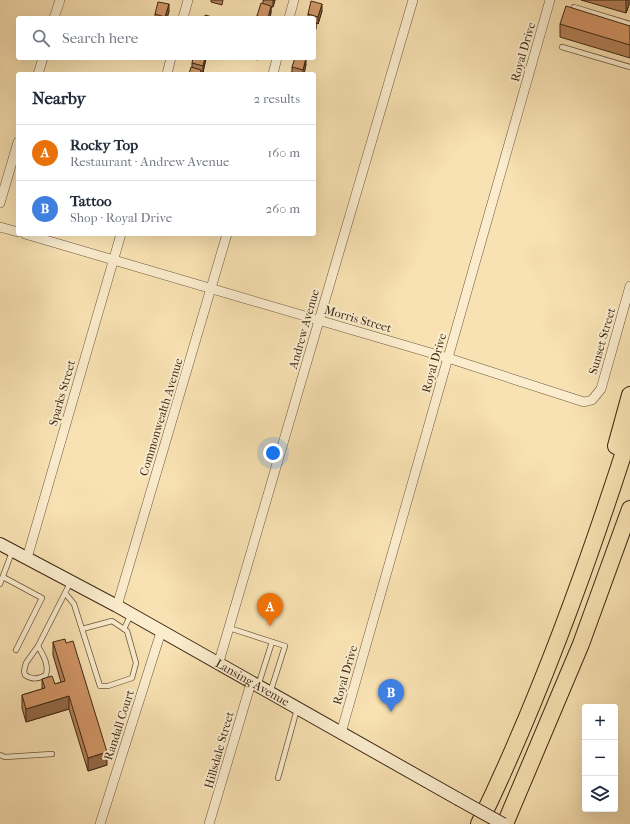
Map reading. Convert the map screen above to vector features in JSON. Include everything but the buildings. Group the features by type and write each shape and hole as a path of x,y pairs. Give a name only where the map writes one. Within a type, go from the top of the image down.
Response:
{"highway":[{"path":"577,588 630,395"},
{"path":"480,824 520,732 577,588 630,433"},
{"path":"504,824 581,644 630,509"}],"main road":[{"name":"Lansing Avenue","path":"0,544 116,606 218,665 504,824"}],"street":[{"path":"55,16 60,0"},
{"path":"184,16 188,0"},
{"path":"290,16 294,0"},
{"name":"Andrew Avenue","path":"218,665 413,0"},
{"name":"Royal Drive","path":"341,733 550,0"},
{"path":"39,72 42,60"},
{"path":"168,72 170,60"},
{"path":"274,72 276,60"},
{"path":"0,203 16,149"},
{"path":"0,227 16,231"},
{"name":"Morris Street","path":"32,236 448,358 581,402 592,400"},
{"name":"Sparks Street","path":"27,558 120,236"},
{"name":"Commonwealth Avenue","path":"116,606 212,289 226,236"},
{"name":"Sunset Street","path":"592,400 601,389 630,286"},
{"name":"Randall Court","path":"100,824 161,632"},
{"name":"Hillsdale Street","path":"209,824 254,685"}],"lane":[{"path":"574,8 630,24"},
{"path":"562,47 630,67"},
{"path":"0,584 12,550"},
{"path":"3,576 42,598 16,650"},
{"path":"38,646 46,663 47,670 46,675 33,679 25,675 24,671 71,581"},
{"path":"65,593 74,604 100,686 108,686 132,678 136,663 127,631 112,621 82,629"},
{"path":"124,629 130,614"},
{"path":"229,628 285,646 270,694"},
{"path":"254,685 272,642"},
{"path":"278,778 297,709"},
{"path":"0,755 6,757 52,754"}],"place":[{"name":"Rocky Top","path":"270,626"},
{"name":"Tattoo","path":"391,712"}]}
